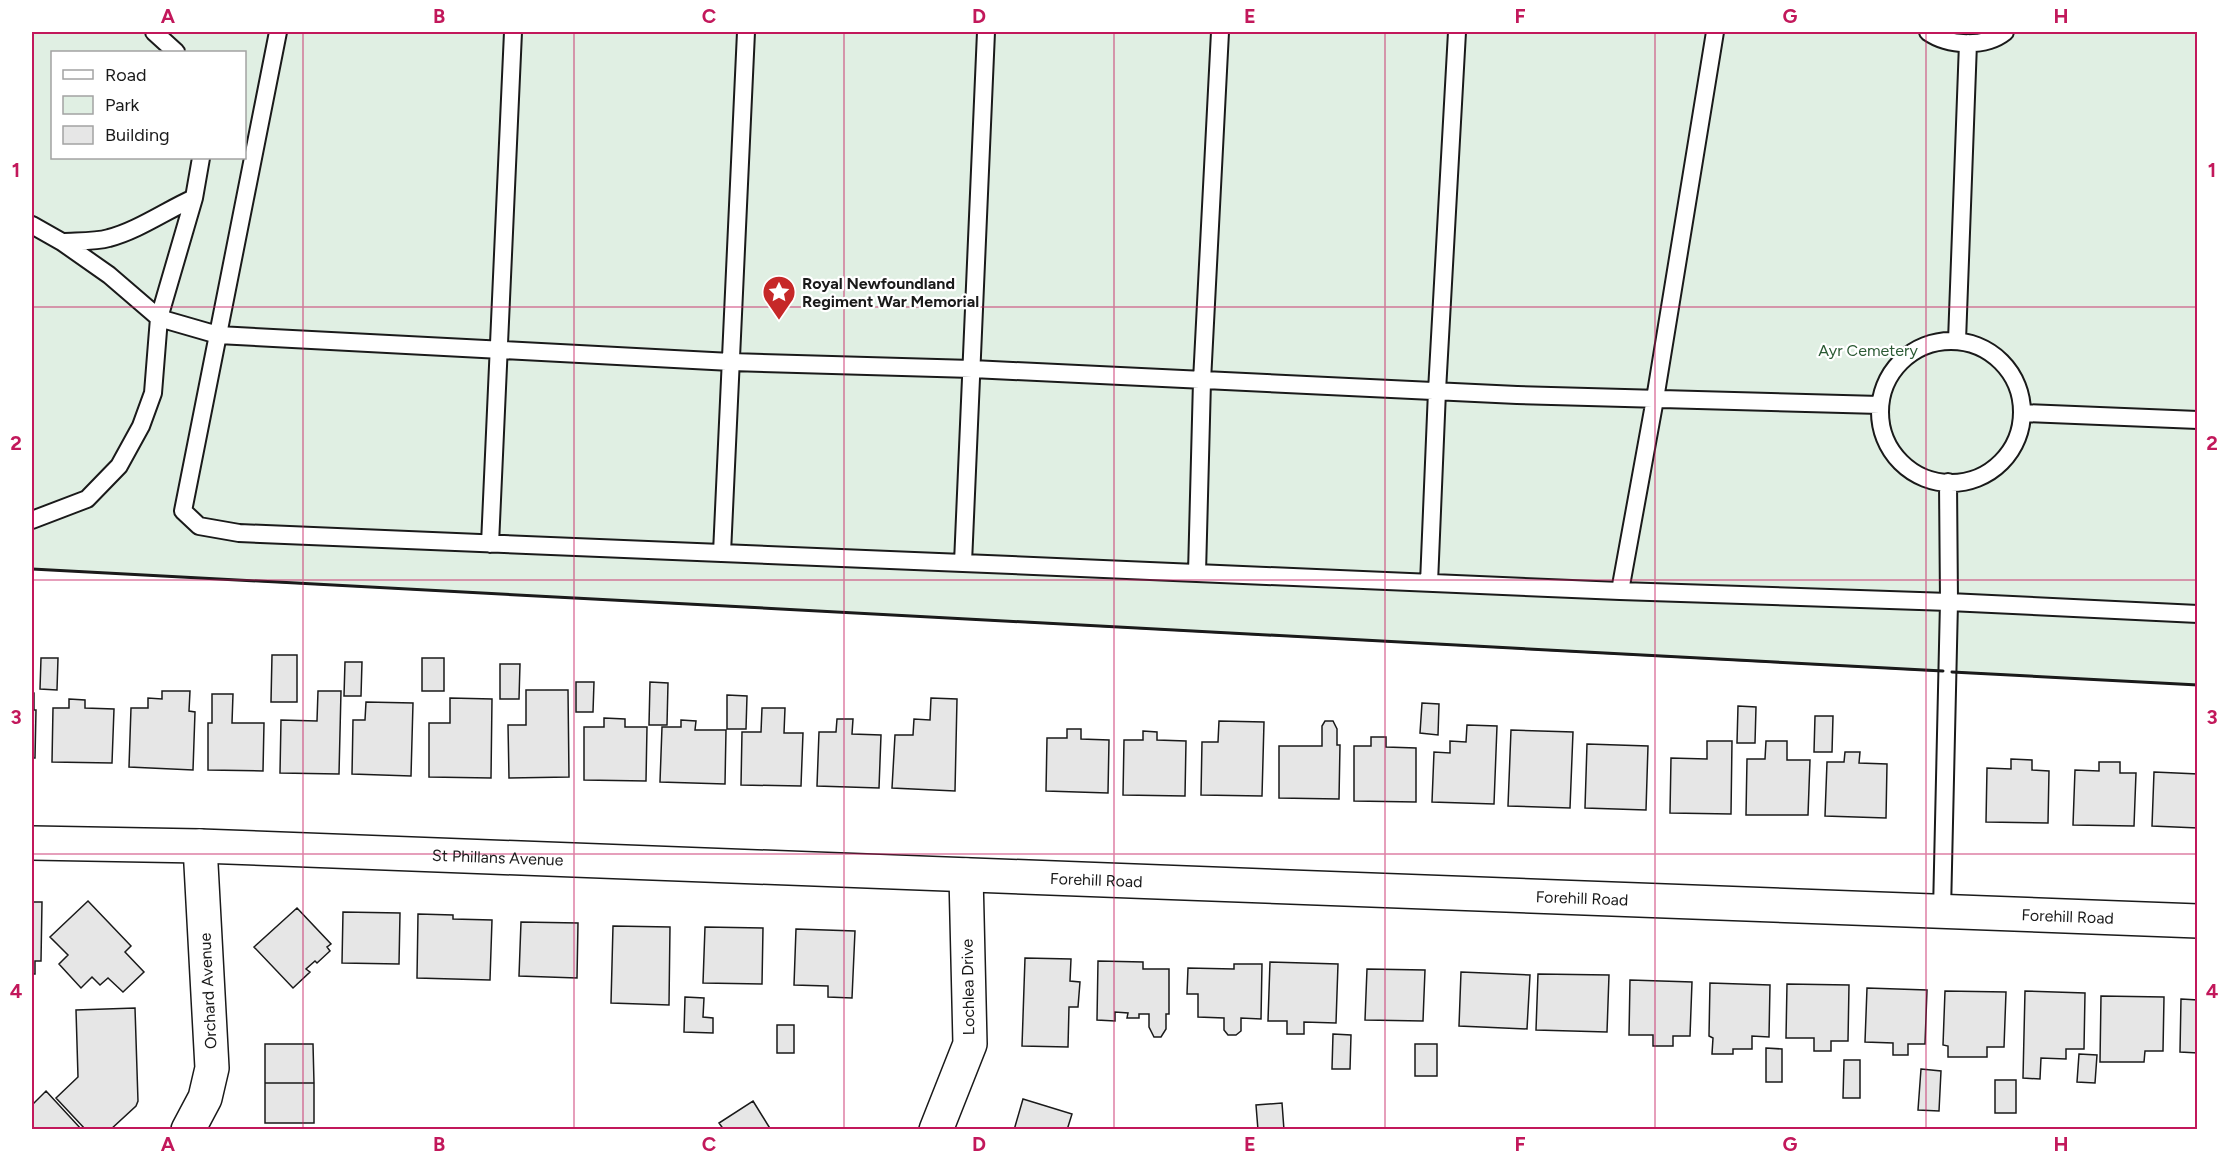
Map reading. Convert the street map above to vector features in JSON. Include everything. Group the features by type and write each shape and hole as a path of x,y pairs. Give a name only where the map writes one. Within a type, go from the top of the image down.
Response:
{"street":[{"name":"St Phillans Avenue","path":"32,843 200,846 966,875"},
{"name":"Orchard Avenue","path":"188,1130 205,1098 212,1068 200,846"},
{"name":"Forehill Road","path":"966,875 2198,921"},
{"name":"Lochlea Drive","path":"936,1130 970,1044 966,875"}],"lane":[{"path":"154,32 175,51"},
{"path":"278,32 183,511 199,526 239,533 2198,614"},
{"path":"490,544 513,32"},
{"path":"722,553 746,32"},
{"path":"963,563 986,32"},
{"path":"1197,573 1202,381 1220,32"},
{"path":"1430,583 1437,392 1457,32"},
{"path":"1620,591 1655,399 1715,32"},
{"path":"1928,32 1946,41 1968,43 1988,40 2005,32"},
{"path":"1957,341 1968,43"},
{"path":"32,520 87,499 119,466 141,426 153,393 159,318 194,198 201,159"},
{"path":"62,242 109,238 194,198"},
{"path":"32,225 62,242 109,275 159,318 218,335 731,362 972,369 1437,392 1880,405"},
{"path":"1957,341 1982,348 2003,363 2018,387 2023,413 2017,440 2005,460 1979,478 1960,483 1934,482 1911,471 1889,448 1881,424 1880,405 1885,387 1904,359 1921,348 1940,342 1957,341"},
{"path":"2023,413 2198,420"},
{"path":"1942,911 1949,602 1948,482"}],"green space":[{"name":"Ayr Cemetery","path":"32,32 2197,32 2197,685 32,569"}],"building":[{"path":"272,655 297,655 297,702 271,702"},
{"path":"41,658 58,658 57,690 40,689"},
{"path":"422,658 444,658 444,691 422,691"},
{"path":"345,662 362,662 361,696 344,696"},
{"path":"500,664 520,664 519,699 500,699"},
{"path":"576,682 594,682 593,712 576,712"},
{"path":"650,682 668,683 667,725 649,725"},
{"path":"526,690 568,690 569,777 509,778 508,725 526,725"},
{"path":"162,691 190,691 189,711 195,712 193,770 129,767 131,708 148,708 148,698 162,699"},
{"path":"318,691 341,691 339,774 280,773 281,720 317,721"},
{"path":"32,692 34,693 34,710 36,710 35,758 32,758"},
{"path":"212,694 233,694 232,723 264,723 263,771 208,770 208,723 212,723"},
{"path":"727,695 747,696 746,729 727,729"},
{"path":"450,698 492,699 491,778 429,777 429,723 450,723"},
{"path":"931,698 957,699 955,791 892,788 895,735 913,735 914,719 930,720"},
{"path":"69,699 85,700 85,708 114,709 112,763 52,762 53,708 69,708"},
{"path":"366,702 413,703 411,776 352,774 353,720 365,720"},
{"path":"1422,703 1439,704 1438,735 1420,733"},
{"path":"1738,706 1756,707 1755,743 1737,743"},
{"path":"762,708 785,708 784,733 803,733 801,786 741,785 742,732 761,732"},
{"path":"1815,716 1833,716 1832,752 1814,752"},
{"path":"604,718 625,719 625,727 647,727 646,781 584,780 584,727 604,727"},
{"path":"837,719 853,719 852,734 881,735 879,788 817,786 819,732 836,732"},
{"path":"681,720 696,721 695,730 726,730 725,784 660,782 662,727 681,727"},
{"path":"1219,721 1264,722 1262,796 1201,795 1202,742 1218,742"},
{"path":"1325,721 1333,721 1337,729 1337,745 1340,745 1339,799 1279,798 1279,746 1322,746 1322,726"},
{"path":"1467,725 1497,726 1494,804 1432,802 1434,752 1450,753 1450,741 1466,742"},
{"path":"1067,729 1081,729 1081,739 1109,740 1108,793 1046,791 1047,738 1067,738"},
{"path":"1511,730 1573,732 1570,808 1508,806"},
{"path":"1143,731 1157,732 1157,740 1186,741 1185,796 1123,795 1124,740 1143,740"},
{"path":"1371,737 1386,737 1386,747 1416,748 1416,802 1354,801 1354,746 1371,746"},
{"path":"1707,741 1732,741 1731,814 1670,813 1671,758 1707,759"},
{"path":"1766,741 1787,741 1787,760 1810,760 1808,815 1746,815 1747,759 1765,759"},
{"path":"1587,744 1648,746 1646,810 1585,808"},
{"path":"1845,752 1860,752 1859,763 1887,764 1886,818 1825,816 1827,762 1844,762"},
{"path":"2011,759 2032,760 2032,770 2049,771 2048,823 1986,822 1987,768 2011,769"},
{"path":"2099,762 2120,762 2120,773 2136,773 2134,826 2073,825 2075,770 2099,771"},
{"path":"2154,772 2198,774 2198,828 2152,826"},
{"path":"88,901 131,946 125,952 144,972 123,992 108,978 100,985 92,977 81,988 59,964 68,955 50,937"},
{"path":"32,902 42,902 41,961 35,961 35,974 32,974"},
{"path":"297,908 331,944 327,947 330,951 306,969 310,972 293,988 254,947"},
{"path":"343,912 400,913 399,964 342,963"},
{"path":"418,914 453,915 453,919 492,920 490,980 417,978"},
{"path":"521,922 578,923 577,978 519,976"},
{"path":"613,926 670,927 669,1005 611,1003"},
{"path":"705,927 763,928 762,984 703,983"},
{"path":"796,929 855,931 852,998 828,997 828,986 794,985"},
{"path":"1025,958 1071,959 1070,981 1080,982 1078,1007 1069,1007 1068,1047 1022,1046"},
{"path":"1098,961 1143,962 1143,969 1169,969 1169,1014 1166,1014 1166,1029 1161,1037 1154,1037 1149,1027 1149,1014 1139,1014 1139,1018 1127,1018 1128,1013 1115,1012 1115,1021 1097,1020"},
{"path":"1270,962 1338,964 1336,1023 1304,1022 1304,1034 1287,1034 1287,1021 1268,1021"},
{"path":"1234,964 1262,964 1261,1019 1241,1018 1241,1031 1236,1035 1228,1035 1224,1030 1224,1018 1198,1017 1198,994 1187,994 1188,968 1234,969"},
{"path":"1367,969 1425,970 1423,1021 1365,1020"},
{"path":"1461,972 1530,975 1527,1029 1459,1026"},
{"path":"1538,974 1609,975 1607,1032 1536,1030"},
{"path":"1630,980 1692,982 1690,1036 1673,1036 1673,1046 1653,1046 1653,1035 1629,1035"},
{"path":"1710,983 1770,985 1769,1037 1752,1036 1752,1049 1733,1049 1733,1054 1712,1054 1713,1038 1709,1036"},
{"path":"1787,984 1849,985 1848,1041 1831,1041 1831,1051 1814,1051 1814,1038 1786,1038"},
{"path":"1867,988 1927,990 1925,1044 1908,1044 1908,1055 1893,1055 1893,1043 1865,1042"},
{"path":"1945,991 2006,992 2004,1047 1987,1047 1987,1057 1948,1057 1948,1046 1943,1045"},
{"path":"2025,991 2085,993 2084,1049 2066,1049 2066,1059 2041,1058 2040,1079 2023,1078"},
{"path":"2101,996 2164,997 2163,1051 2145,1051 2144,1062 2100,1062"},
{"path":"685,997 704,998 703,1017 713,1018 713,1033 684,1032"},
{"path":"2181,999 2198,1000 2198,1053 2180,1052"},
{"path":"135,1008 138,1101 136,1106 110,1130 86,1130 56,1098 78,1077 76,1010"},
{"path":"777,1025 794,1025 794,1053 777,1053"},
{"path":"1333,1034 1351,1035 1350,1069 1332,1069"},
{"path":"265,1044 313,1044 314,1083 265,1083"},
{"path":"1415,1044 1437,1044 1437,1076 1415,1076"},
{"path":"1766,1048 1782,1049 1782,1082 1766,1082"},
{"path":"2079,1054 2097,1055 2095,1083 2077,1082"},
{"path":"1844,1060 1860,1060 1860,1098 1843,1098"},
{"path":"1921,1069 1941,1071 1939,1111 1918,1110"},
{"path":"1995,1080 2016,1080 2016,1113 1995,1113"},
{"path":"265,1083 314,1083 314,1123 265,1123"},
{"path":"46,1091 82,1130 32,1130 32,1105"},
{"path":"1023,1099 1072,1114 1067,1130 1014,1130"},
{"path":"753,1101 771,1130 724,1130 719,1123"},
{"path":"1282,1103 1284,1130 1258,1130 1256,1105"}],"wall":[{"path":"32,569 1943,671"},
{"path":"1952,672 2198,685"}],"place":[{"name":"Royal Newfoundland Regiment War Memorial","path":"779,321"}]}
